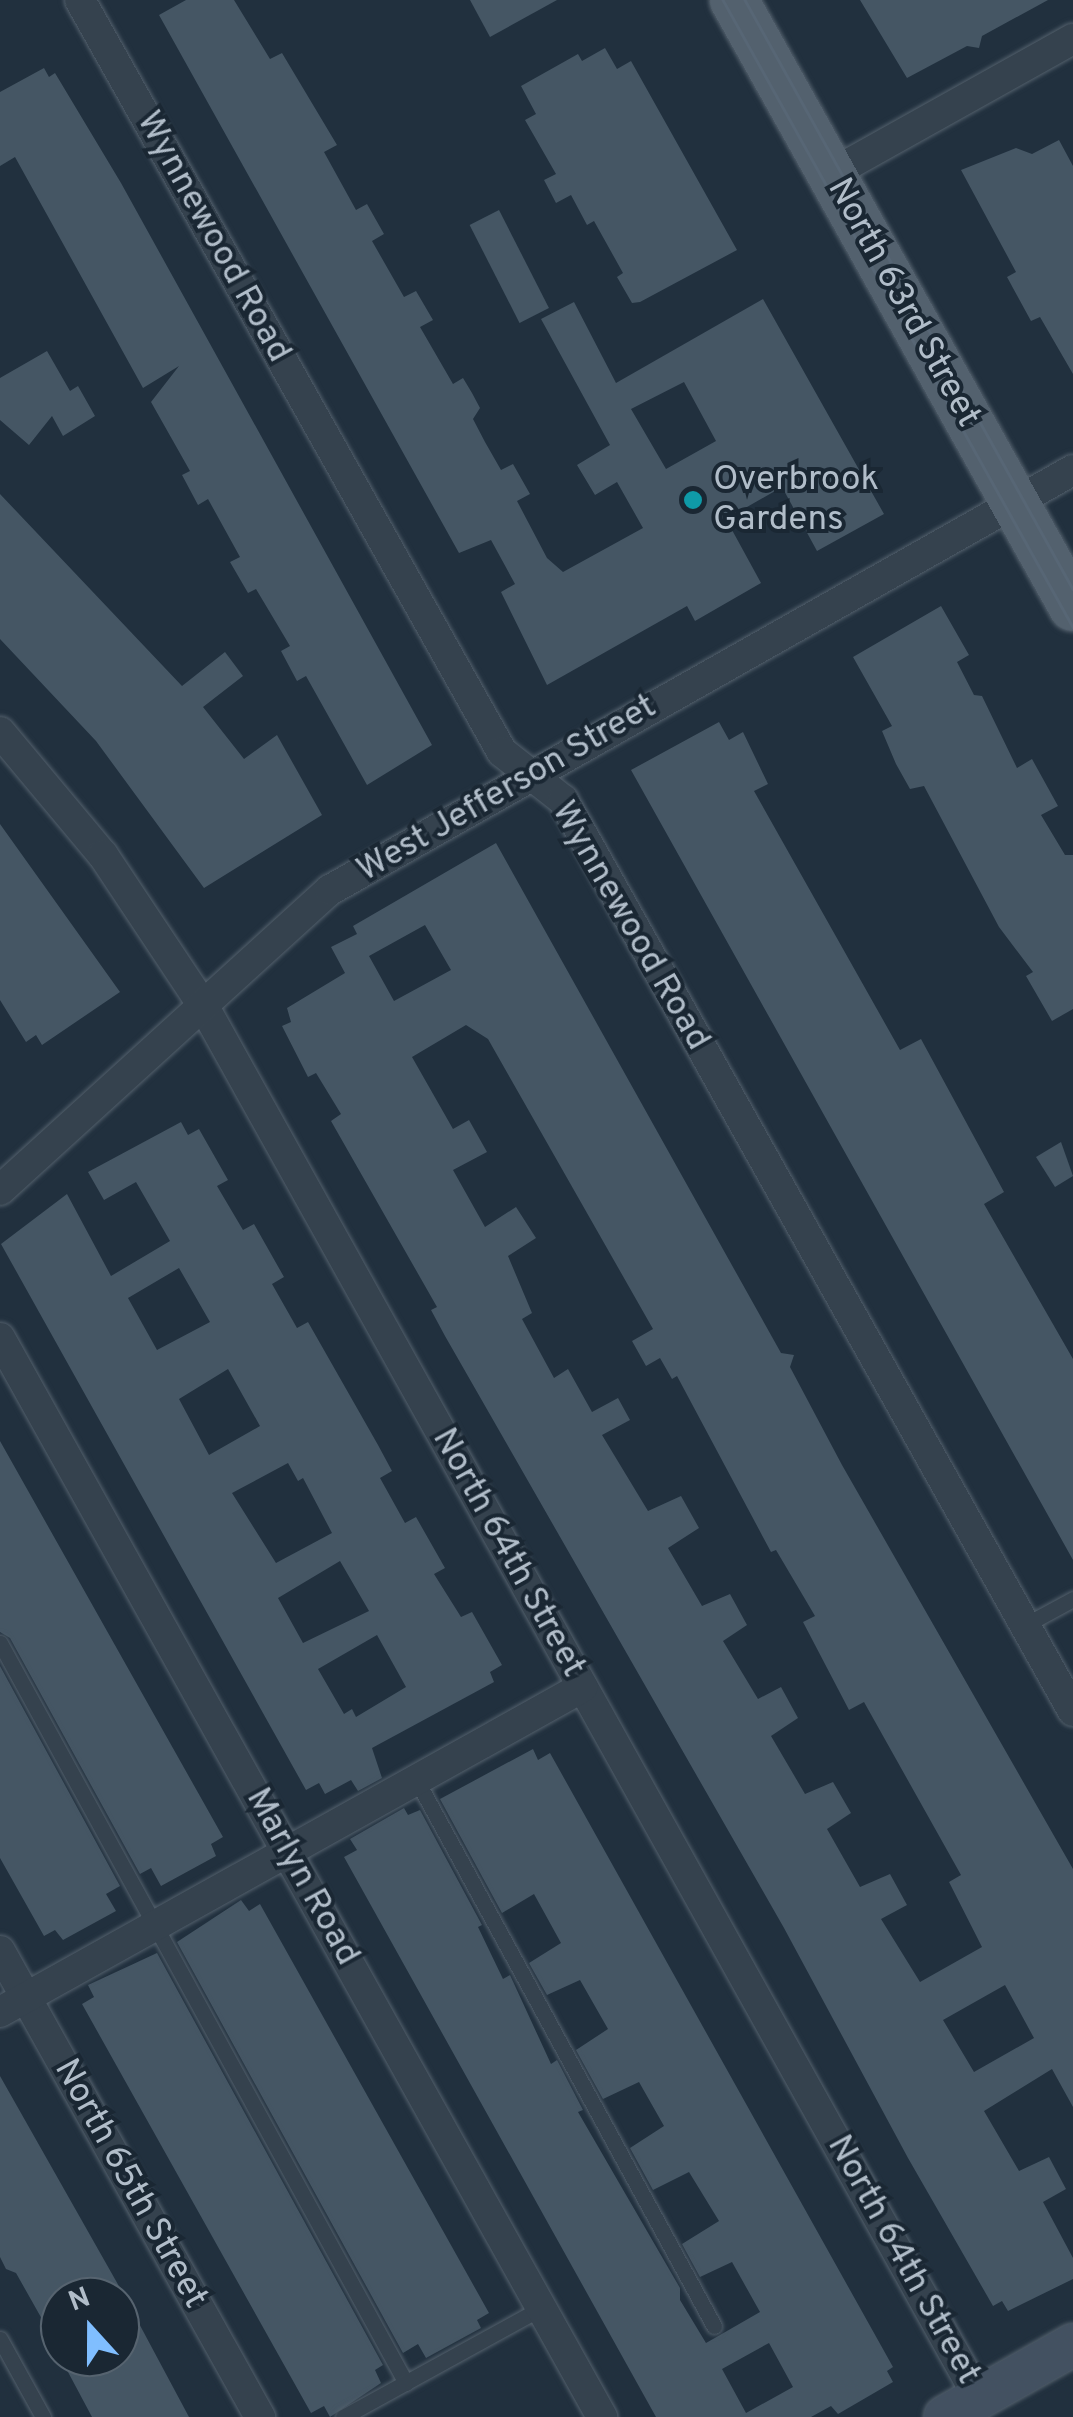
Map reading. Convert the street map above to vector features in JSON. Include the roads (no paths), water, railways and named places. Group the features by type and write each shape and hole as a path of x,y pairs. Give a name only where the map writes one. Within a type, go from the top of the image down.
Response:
{"main road":[{"name":"North 63rd Street","path":"734,0 1073,606"}],"street":[{"name":"Wynnewood Road","path":"80,0 502,752 562,800 1073,1711"},
{"path":"831,174 1073,39"},
{"name":"West Jefferson Street","path":"0,1190 330,890 1073,470"},
{"name":"North 64th Street","path":"0,732 103,855 204,1006 583,1687 962,2408"},
{"name":"Marlyn Road","path":"0,1338 602,2417"},
{"path":"13,2005 583,1687"},
{"name":"North 65th Street","path":"0,1951 13,2005 260,2417"},
{"path":"962,2408 1073,2346"}],"lane":[{"path":"1025,1625 1073,1598"},
{"path":"0,1642 406,2382"},
{"path":"416,1779 714,2326"},
{"path":"343,2417 542,2308"},
{"path":"0,2339 42,2417"}],"tram line":[{"path":"723,0 1073,627"},
{"path":"745,0 1073,589"}],"place":[{"name":"Overbrook Gardens","path":"693,500"}]}
